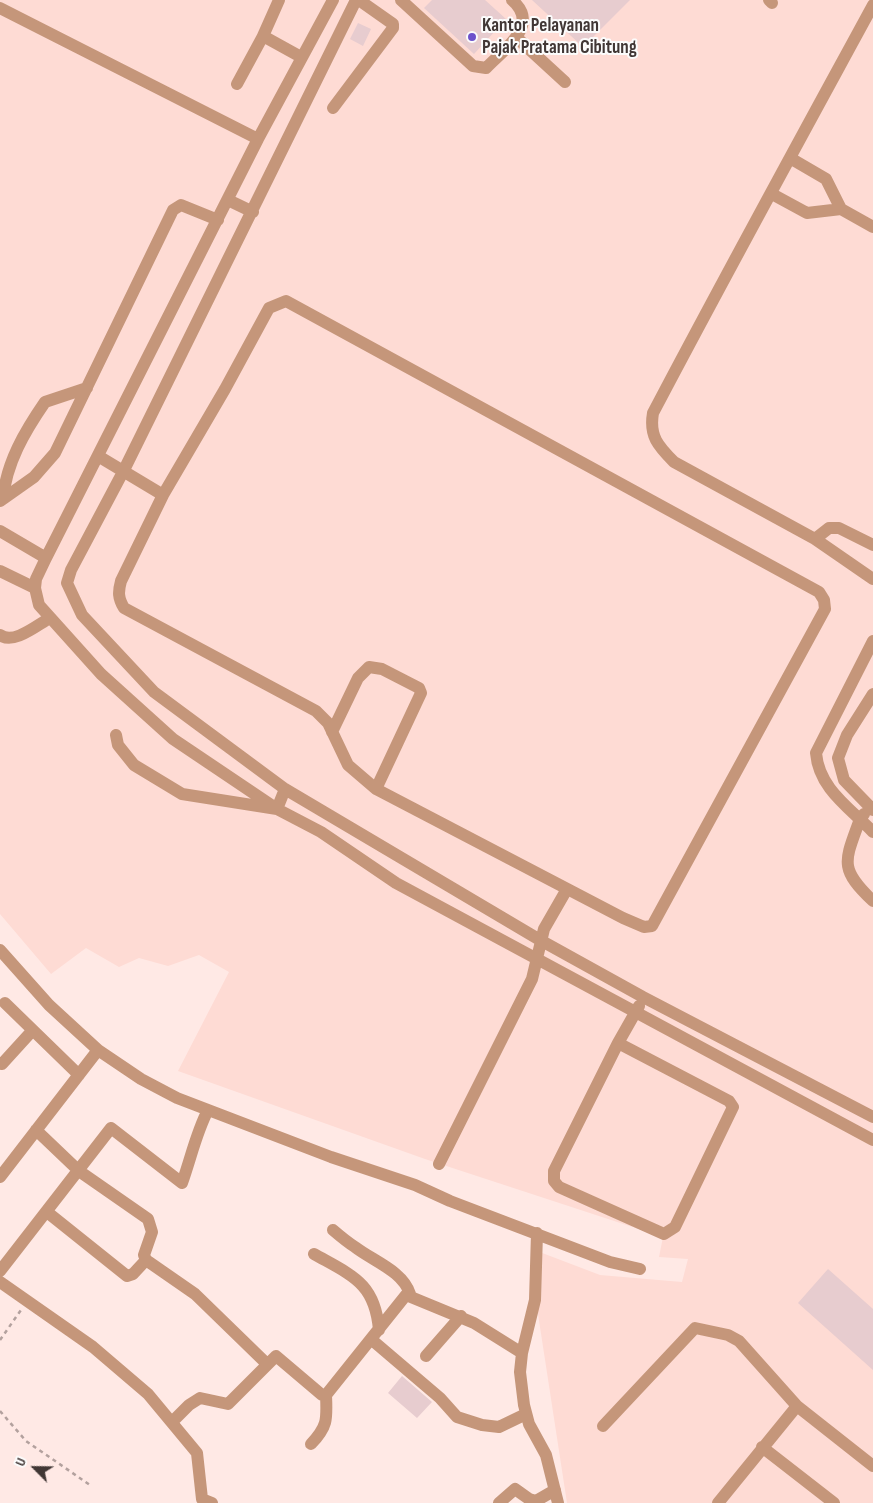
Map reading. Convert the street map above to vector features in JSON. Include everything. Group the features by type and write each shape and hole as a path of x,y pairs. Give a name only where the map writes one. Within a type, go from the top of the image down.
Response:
{"street":[{"path":"237,84 279,0"},
{"path":"333,0 258,139 46,558 36,580 35,588 39,605 101,674 173,739 277,809 321,832 396,882 873,1140"},
{"path":"333,108 393,28 394,24 357,0 124,470 71,570 66,583 72,597 82,615 154,692 285,789 540,940 643,997 873,1117"},
{"path":"401,0 473,66 480,69 486,68 522,30 524,18 522,9 512,0"},
{"path":"873,6 772,194 708,308 653,413 651,425 653,436 658,446 674,462 815,539 873,579"},
{"path":"0,8 258,139"},
{"path":"262,36 301,57"},
{"path":"516,37 565,82"},
{"path":"790,158 826,179 841,209 873,227"},
{"path":"772,194 807,213 841,209"},
{"path":"228,200 253,212"},
{"path":"2,500 34,477 56,453 174,210 181,205 218,220"},
{"path":"286,301 819,592 824,600 825,609 652,926 644,926 622,918 376,789 348,765 332,732 328,722 316,711 124,608 119,600 118,591 121,581 163,495 226,389 269,308 286,301"},
{"path":"2,500 4,484 11,461 45,402 87,388"},
{"path":"98,456 163,495"},
{"path":"815,539 829,528 839,528 873,545"},
{"path":"1,533 46,558"},
{"path":"0,571 35,588"},
{"path":"0,635 5,638 14,638 50,618"},
{"path":"873,641 869,661 845,693 816,753 820,773 827,787 873,832"},
{"path":"332,732 358,678 370,667 382,669 420,688 421,693 376,789"},
{"path":"873,694 848,735 838,758 844,780 872,809 860,819 847,856 848,871 856,885 873,901"},
{"path":"116,735 118,745 134,766 182,794 277,809"},
{"path":"277,809 285,789"},
{"path":"439,1164 532,979 538,960 540,940 567,890"},
{"path":"0,950 49,1006 98,1050 141,1079 177,1098 331,1157 415,1185 475,1211 610,1262 640,1268"},
{"path":"618,1043 729,1101 733,1106 675,1227 664,1234 559,1187 554,1181 554,1171 618,1043 643,997"},
{"path":"4,1003 79,1075"},
{"path":"2,1064 32,1031"},
{"path":"0,1177 98,1050"},
{"path":"759,1080 767,1061"},
{"path":"0,1271 109,1130 114,1128 173,1178 182,1183 192,1158 196,1133 208,1110"},
{"path":"36,1130 79,1171 148,1219 152,1232 144,1255 146,1260 194,1294 267,1364"},
{"path":"47,1212 127,1276 133,1274 146,1260"},
{"path":"334,1230 355,1247 395,1274 406,1284 410,1294"},
{"path":"499,1503 515,1488 529,1499 536,1501 556,1497 546,1455 529,1424 526,1414 520,1372 522,1353 535,1300 537,1233"},
{"path":"314,1254 366,1287 374,1301 376,1335 457,1417 482,1425 499,1427 526,1414"},
{"path":"0,1282 93,1347 148,1394 197,1453 205,1502"},
{"path":"311,1444 324,1429 327,1418 326,1395 376,1335 404,1296 410,1294 461,1316 522,1353"},
{"path":"426,1356 461,1316"},
{"path":"603,1426 695,1328 728,1335 739,1341 797,1406 873,1466"},
{"path":"172,1422 189,1405 200,1398 228,1404 273,1357 279,1357 322,1395 326,1395"},
{"path":"718,1503 797,1406"},
{"path":"762,1447 834,1503"}],"path":[{"path":"0,1340 28,1301"},
{"path":"0,1411 26,1441 90,1485"}],"shaded area":[{"path":"0,0 873,0 873,1503 567,1503 534,1288 537,1251 600,1275 682,1282 688,1259 659,1257 663,1237 425,1159 178,1071 229,972 199,955 168,966 139,958 119,967 86,948 51,974 0,914"}],"building":[{"name":"Kantor Pelayanan Pajak Pratama Cibitung","path":"432,0 485,0 506,19 474,54 424,8"},
{"path":"532,0 630,0 583,47"},
{"path":"358,23 371,29 363,46 350,39"},
{"path":"828,1269 873,1309 873,1370 798,1303"},
{"path":"402,1376 432,1402 417,1418 388,1393"}],"place":[{"name":"Kantor Pelayanan Pajak Pratama Cibitung","path":"472,37"}]}
